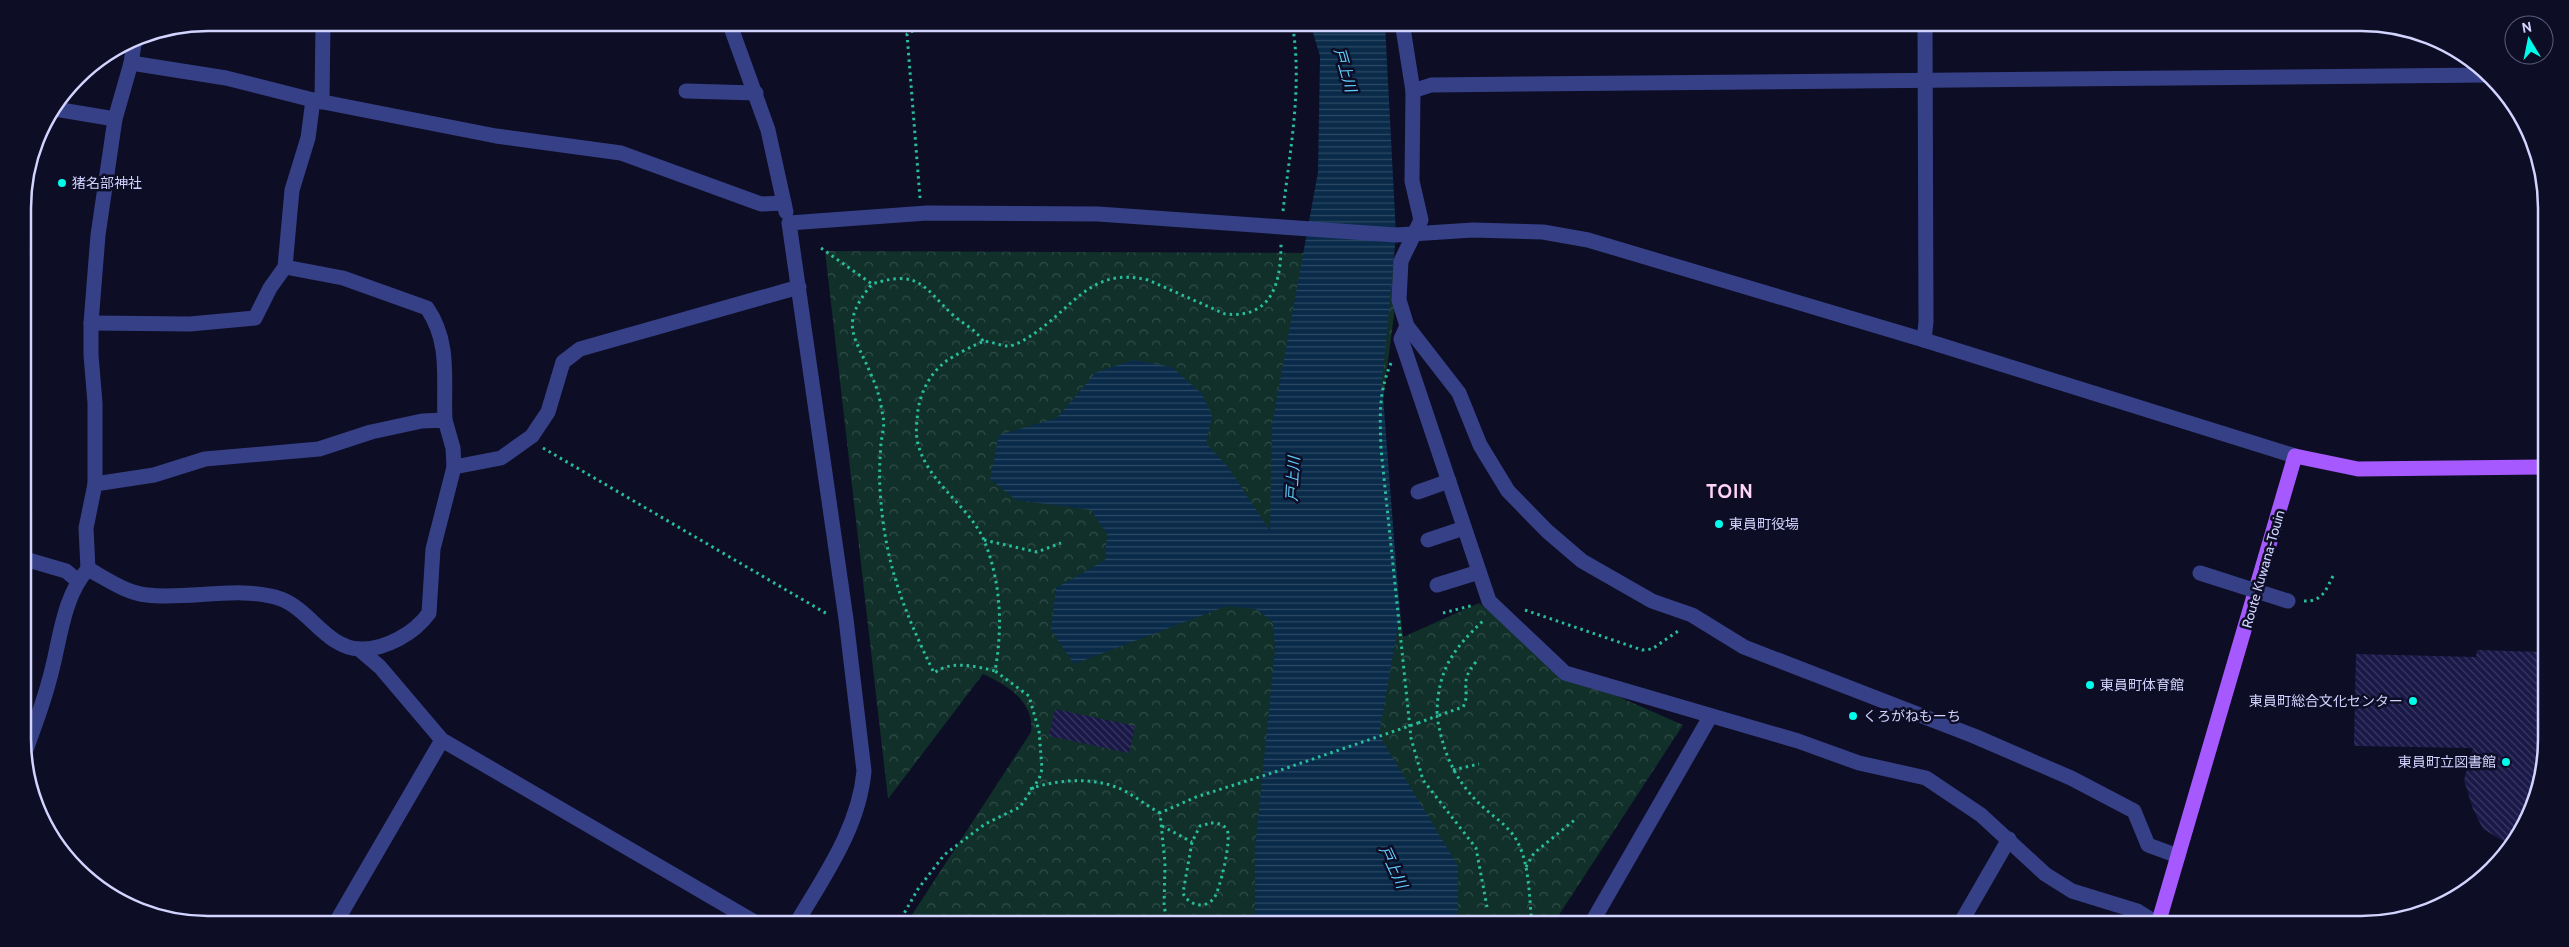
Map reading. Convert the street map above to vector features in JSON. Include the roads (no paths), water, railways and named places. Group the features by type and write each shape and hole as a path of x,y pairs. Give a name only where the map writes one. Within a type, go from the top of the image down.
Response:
{"main road":[{"name":"Route Kuwana-Touin","path":"2160,916 2295,456"},
{"path":"2295,456 2358,469 2538,467"}],"street":[{"path":"92,323 190,324 255,318 270,288 285,267 292,190 318,101 322,31"},
{"path":"732,31 768,130 789,222 846,619 863,752 863,789 854,820 801,916"},
{"path":"1403,31 1413,91 1412,181 1421,220 1401,261 1399,300 1404,332 1449,482 1489,601 1566,673 1798,741 1859,763 1926,778 1981,815 2045,874 2072,891 2137,911 2145,916"},
{"path":"1924,31 1926,322 1924,340"},
{"path":"31,735 49,681 70,600 78,580 88,569 86,528 95,484 95,403 91,355 98,235 115,119 133,48"},
{"path":"131,63 226,78 318,101 496,136 621,153 761,204 784,203"},
{"path":"1413,91 1431,86 1925,79 2477,75"},
{"path":"686,91 756,93"},
{"path":"61,110 115,119"},
{"path":"789,222 921,214 1098,214 1396,235 1473,230 1533,231 1588,240 1924,340 2295,456"},
{"path":"285,267 343,278 427,308 433,317 444,346 445,420 453,448 454,467 433,549 429,613 408,634 376,647 359,649"},
{"path":"454,467 501,458 532,436 548,412 563,362 580,349 799,287"},
{"path":"1404,332 1459,393 1480,445 1508,491 1547,531 1582,561 1652,601 1692,615 1744,647 1974,736 2071,778 2134,811 2148,845 2178,856"},
{"path":"95,484 154,475 205,459 319,449 380,430 422,421 445,420"},
{"path":"1418,492 1449,482"},
{"path":"1428,540 1464,528"},
{"path":"31,561 66,571 78,580"},
{"path":"88,569 123,588 148,595 271,596 295,606 332,638 359,649 380,667 442,740 744,916"},
{"path":"1437,585 1479,572"},
{"path":"2200,573 2288,601"},
{"path":"1596,916 1710,716"},
{"path":"340,916 442,740"},
{"path":"1965,916 2009,839"}],"water":[{"name":"戸上川","path":"1312,31 1385,31 1396,235 1382,383 1400,615 1379,735 1458,866 1458,916 1255,916 1255,849 1275,649 1273,622 1256,609 1227,606 1074,664 1051,630 1056,588 1105,560 1107,534 1091,510 1016,500 990,479 999,435 1057,418 1096,372 1134,360 1172,367 1202,394 1212,416 1206,443 1228,467 1270,531 1272,425 1318,172 1320,56"}],"place":[{"name":"猪名部神社","path":"62,183"},
{"name":"東員町役場","path":"1719,524"},
{"name":"東員町体育館","path":"2090,685"},
{"name":"東員町総合文化センター","path":"2413,701"},
{"name":"くろがねもーち","path":"1853,716"},
{"name":"東員町立図書館","path":"2506,762"}],"district":[{"name":"TOIN","path":"1730,491"}]}
